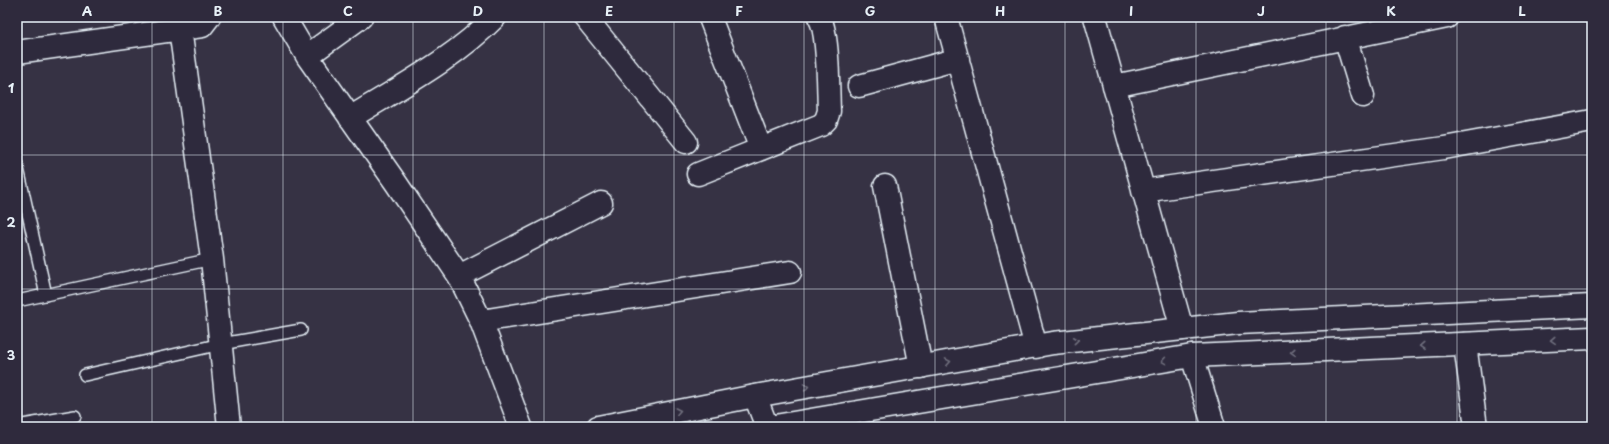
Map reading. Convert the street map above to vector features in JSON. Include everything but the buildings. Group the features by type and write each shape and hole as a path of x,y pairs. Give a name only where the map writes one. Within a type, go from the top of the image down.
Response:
{"street":[{"path":"17,52 202,26 209,17"},
{"path":"284,17 307,56 459,276 481,321 521,427"},
{"path":"307,56 361,17"},
{"path":"350,118 466,44 495,17"},
{"path":"585,17 686,142"},
{"path":"698,174 821,125 826,120 829,111 825,35 819,17"},
{"path":"946,17 1036,347"},
{"path":"1095,17 1182,329"},
{"path":"1114,86 1447,17"},
{"path":"710,18 761,149"},
{"path":"180,29 212,259 229,427"},
{"path":"1345,37 1363,96"},
{"path":"859,86 958,59"},
{"path":"1143,191 1444,148 1592,121"},
{"path":"885,186 921,367"},
{"path":"459,276 602,203"},
{"path":"481,321 790,272"},
{"path":"598,427 755,396 1053,343 1238,323 1592,306"},
{"path":"755,396 768,427 1192,356 1592,338"},
{"path":"1465,344 1476,427"},
{"path":"1192,356 1214,427"}],"lane":[{"path":"17,164 46,295"},
{"path":"17,301 212,259"},
{"path":"84,375 221,344 301,330"},
{"path":"17,426 75,416"}]}
